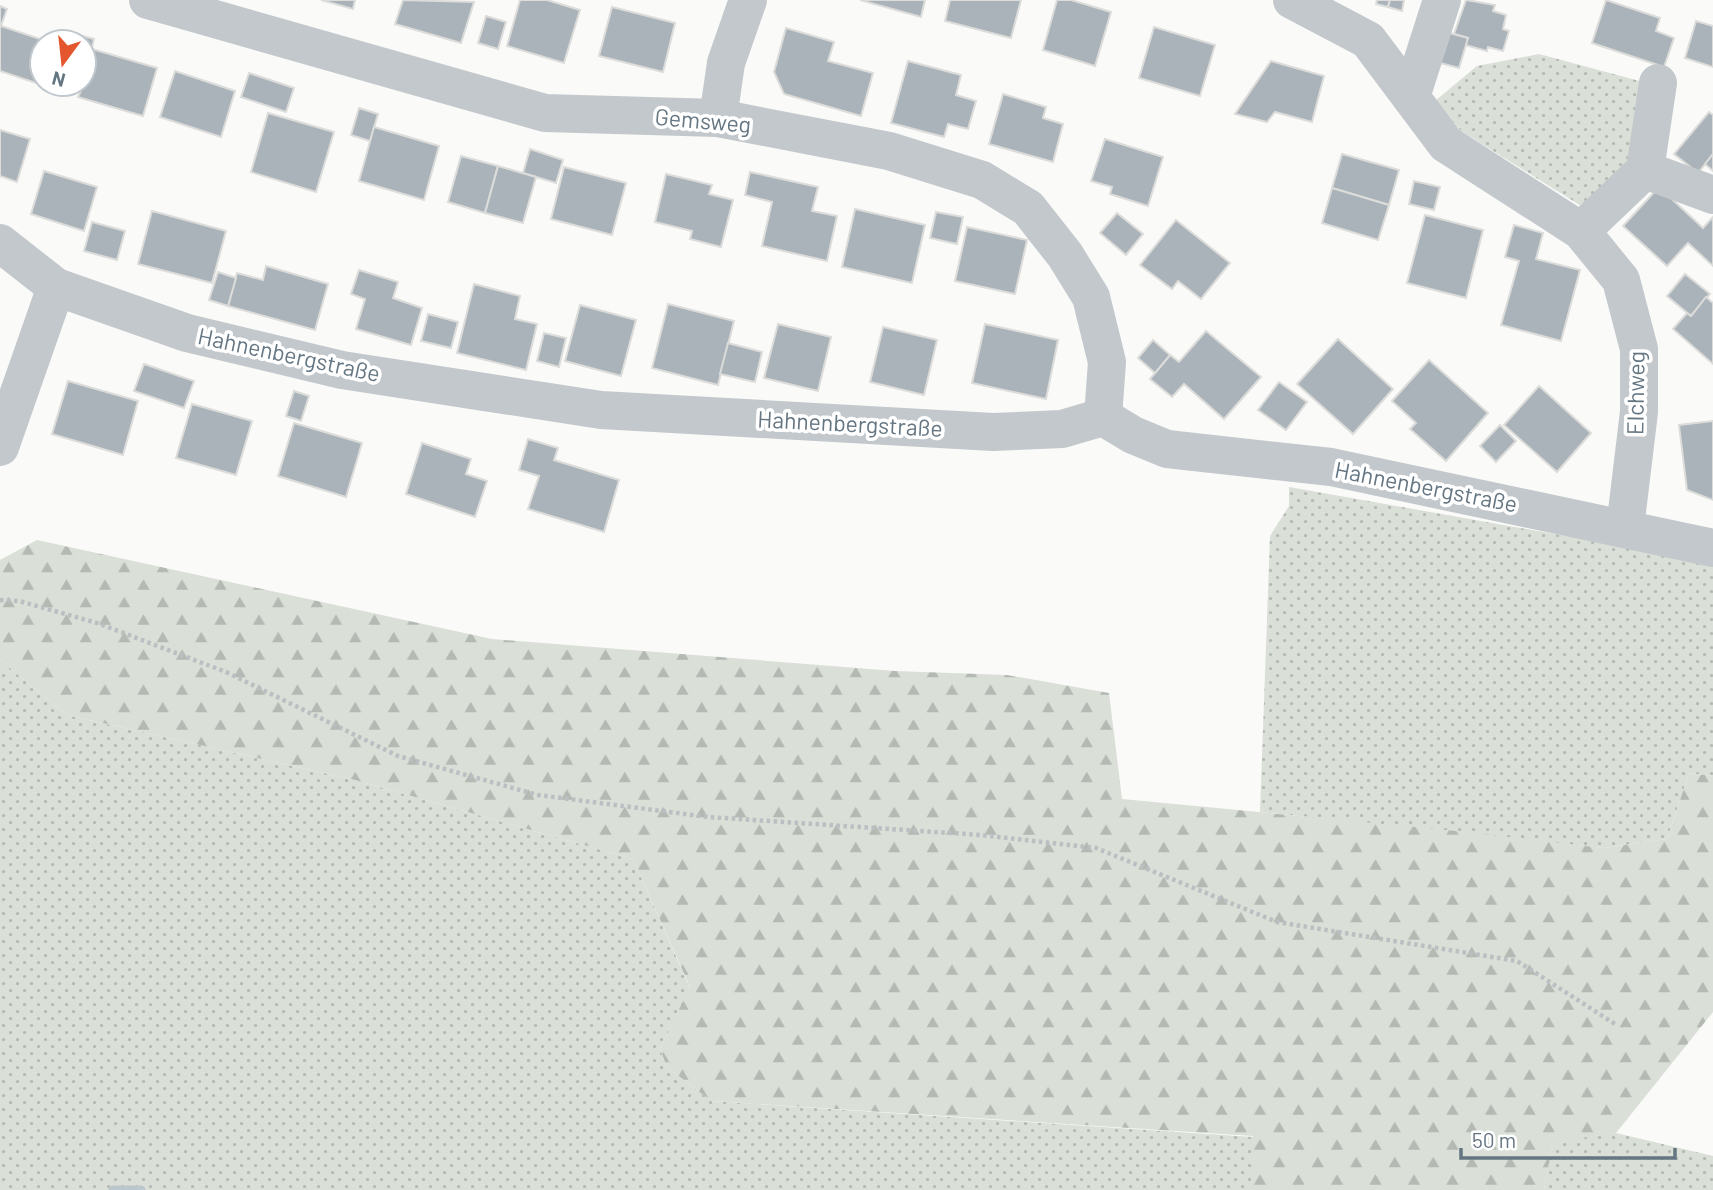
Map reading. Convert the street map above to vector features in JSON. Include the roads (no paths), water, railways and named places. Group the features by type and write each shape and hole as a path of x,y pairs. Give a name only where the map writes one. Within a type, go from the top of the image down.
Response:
{"street":[{"name":"Gemsweg","path":"148,0 545,113 718,118 889,151 982,180 1028,208 1065,255 1091,297 1107,362 1103,417"},
{"path":"718,118 726,63 748,0"},
{"name":"Elchweg","path":"1292,0 1368,40 1446,144 1580,231 1622,280 1639,349 1639,412 1625,528"},
{"path":"1411,97 1442,0"},
{"path":"1580,231 1645,170 1658,83"},
{"path":"1645,170 1713,195"},
{"name":"Hahnenbergstraße","path":"0,243 56,287 187,333 342,370 601,410 993,432 1062,429 1103,417 1133,435 1167,449 1331,467 1713,548"},
{"path":"0,447 56,287"}],"waterway":[{"path":"113,1190 141,1190"}]}
